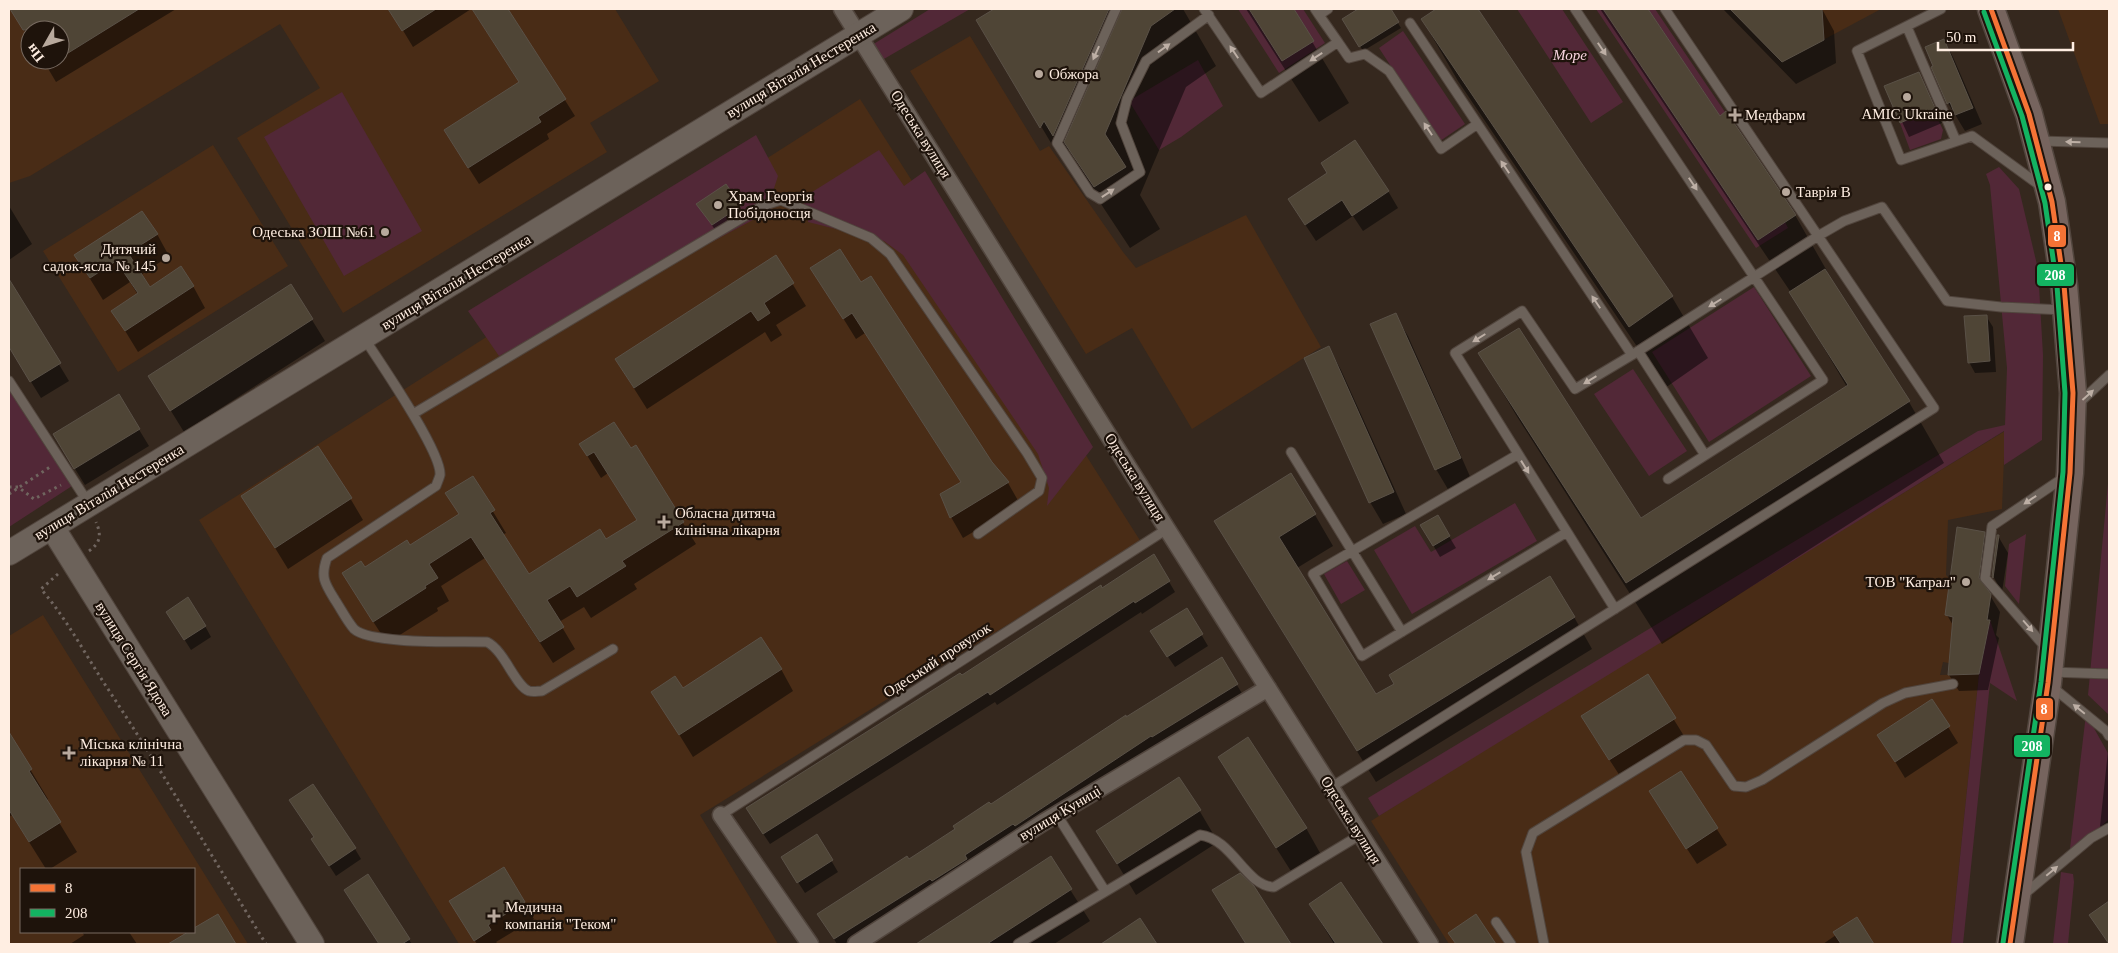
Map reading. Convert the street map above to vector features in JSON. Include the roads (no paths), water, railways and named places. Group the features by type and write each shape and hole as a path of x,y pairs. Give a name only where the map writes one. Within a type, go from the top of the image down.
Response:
{"main road":[{"name":"вулиця Віталія Нестеренка","path":"9,553 901,9"},
{"path":"1990,9 2014,69 2037,141 2050,192 2060,248 2067,310 2073,410 2070,473 2049,669 2014,902 2010,944"},
{"name":"вулиця Сергія Ядова","path":"52,527 312,944"}],"street":[{"name":"Одеська вулиця","path":"842,9 1167,529 1430,944"},
{"name":"вулиця Куниці","path":"856,944 1057,815 1268,688"},
{"path":"720,815 810,944"}],"lane":[{"path":"1116,9 1057,143 1090,193 1100,199 1140,172 1121,123 1127,99 1146,61 1207,12 1261,93 1338,42"},
{"path":"1328,9 1317,12 1349,58 1365,54 1389,70 1440,148 1476,125"},
{"path":"1575,9 1756,277 1823,380 1668,479"},
{"path":"1330,788 1934,408 1665,9"},
{"path":"1941,9 1857,51 1901,160 1972,136 2050,192"},
{"path":"1410,23 1476,125 1705,455"},
{"path":"1906,27 1956,142"},
{"path":"2037,141 2109,143"},
{"path":"413,414 762,206 781,200 871,238 890,254 1027,453 1042,478 1039,492 978,534"},
{"path":"1615,609 1455,352 1522,311 1575,389 1756,277 1818,236 1844,221 1882,207 1947,301 2001,307 2067,310"},
{"path":"364,338 413,414 436,460 440,474 436,486 327,558 322,570 326,585 355,630 367,635 398,640 487,642 496,646 522,685 529,691 542,691 613,648"},
{"path":"2073,410 2108,379"},
{"path":"9,381 89,504"},
{"path":"1291,452 1402,632"},
{"path":"1518,455 1313,574 1362,656 1566,532"},
{"path":"2070,473 1992,526 1985,578 2049,669 2109,736"},
{"name":"Одеський провулок","path":"720,815 1167,529"},
{"path":"2049,669 2109,674"},
{"path":"1544,944 1526,852 1533,833 1684,740 1696,740 1706,745 1734,786 1746,787 1762,780 1883,703 1905,693 1953,684"},
{"path":"1057,815 1105,891"},
{"path":"2014,902 2091,838 2109,828"},
{"path":"1018,944 1200,835 1214,838 1259,882 1268,887 1274,887 1360,835"},
{"path":"1496,922 1511,944"}],"place":[{"name":"Обжора","path":"1039,74"},
{"name":"AMIC Ukraine","path":"1907,97"},
{"name":"Медфарм","path":"1735,115"},
{"name":"Таврія В","path":"1786,192"},
{"name":"Храм Георгія Побідоносця","path":"718,205"},
{"name":"Одеська ЗОШ №61","path":"385,232"},
{"name":"Дитячий садок-ясла № 145","path":"166,258"},
{"name":"Обласна дитяча клінічна лікарня","path":"664,522"},
{"name":"ТОВ \"Катрал\"","path":"1966,582"},
{"name":"Міська клінічна лікарня № 11","path":"69,753"},
{"name":"Медична компанія \"Теком\"","path":"494,916"}],"park label":[{"name":"Море","path":"1570,55"}]}
